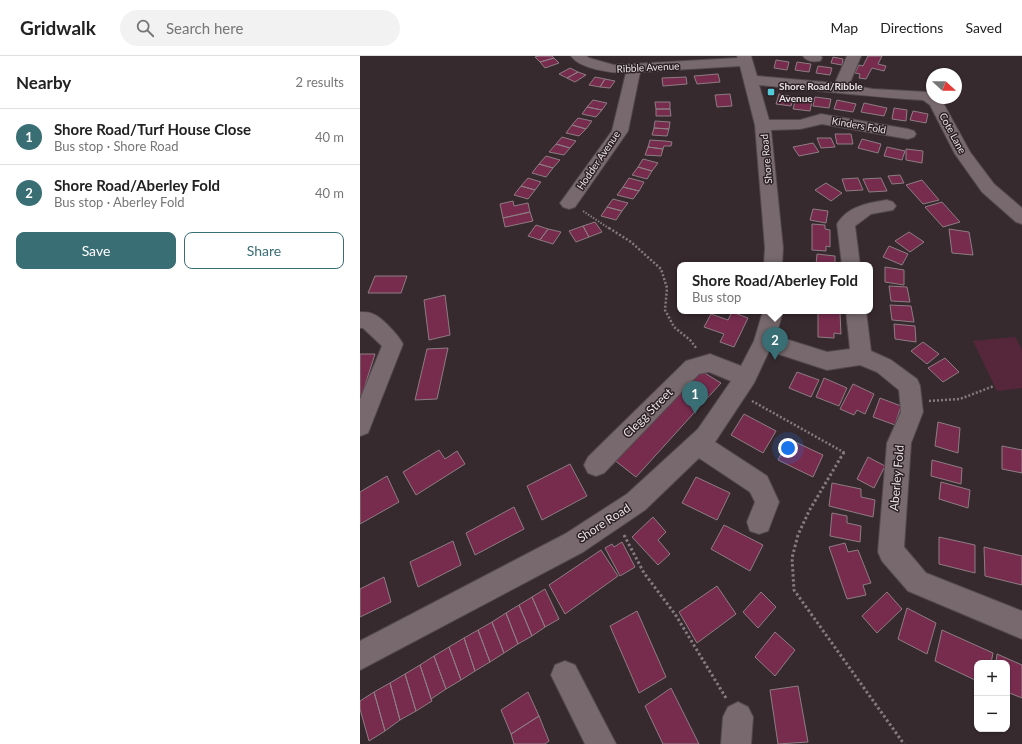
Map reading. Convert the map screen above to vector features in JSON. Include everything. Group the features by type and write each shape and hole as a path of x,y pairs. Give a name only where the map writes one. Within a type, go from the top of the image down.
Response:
{"street":[{"name":"Ribble Avenue","path":"578,56 584,61 614,69 745,59"},
{"path":"840,88 854,56"},
{"name":"Shore Road","path":"745,59 763,125 774,248 773,262"},
{"name":"Hodder Avenue","path":"569,203 620,131 634,68"},
{"name":"Cote Lane","path":"751,80 840,88 873,93 927,96 936,102 962,154 988,188 1022,218"},
{"name":"Kinders Fold","path":"763,125 810,124 821,119 908,134"},
{"path":"851,262 846,224 866,209 887,206"},
{"name":"Shore Road","path":"360,656 574,543 636,502 706,436 741,385 764,341 772,314"},
{"path":"764,341 827,361 861,356 856,314"},
{"path":"360,320 368,320 393,344 360,426"},
{"name":"Aberley Fold","path":"861,356 884,366 909,386 912,412 899,443 891,552 917,582 1022,625"},
{"name":"Clegg Street","path":"596,465 693,367 710,363 741,385"},
{"path":"698,444 759,484 767,502 759,522"},
{"path":"564,675 601,744"}],"path":[{"path":"587,213 631,242 661,269 667,288 665,310 674,327 690,340 697,349"},
{"path":"741,385 845,452 800,527 793,548 792,569 794,590 904,744"},
{"path":"910,401 960,399 994,386"},
{"path":"614,517 644,573 675,614 737,731"}],"shaded area":[{"path":"1015,337 1022,350 1022,388 997,391 973,341"}],"building":[{"path":"552,56 554,58 540,62 535,57"},
{"path":"868,56 882,56 878,64 886,66 884,71 872,68 866,79 859,78 860,74 855,73 859,65 863,66"},
{"path":"833,57 843,59 842,65 831,63"},
{"path":"554,58 559,63 545,68 540,62"},
{"path":"776,60 789,62 787,70 774,68"},
{"path":"797,62 811,64 809,72 795,70"},
{"path":"818,66 832,68 830,75 816,73"},
{"path":"570,68 578,72 567,78 559,74"},
{"path":"578,72 586,75 575,82 567,78"},
{"path":"718,74 720,82 697,84 694,76"},
{"path":"595,77 605,79 600,87 589,85"},
{"path":"686,77 687,84 663,86 662,78"},
{"path":"605,79 615,81 610,88 600,87"},
{"path":"730,94 732,106 717,107 715,95"},
{"path":"779,94 794,97 791,106 776,104"},
{"path":"815,97 831,99 829,108 813,106"},
{"path":"796,98 812,101 810,111 793,109"},
{"path":"593,100 607,103 602,110 587,107"},
{"path":"837,100 856,104 853,112 834,109"},
{"path":"655,102 670,102 670,109 656,109"},
{"path":"864,103 887,108 884,116 861,112"},
{"path":"587,107 602,110 596,117 582,114"},
{"path":"894,108 907,110 906,121 892,119"},
{"path":"656,109 670,109 671,116 656,116"},
{"path":"913,111 928,114 926,123 910,120"},
{"path":"578,118 592,121 586,129 572,125"},
{"path":"655,121 670,122 669,129 654,128"},
{"path":"572,125 586,129 579,136 566,133"},
{"path":"654,128 669,129 667,136 652,135"},
{"path":"835,134 851,134 853,144 837,144"},
{"path":"562,137 576,141 570,148 556,144"},
{"path":"817,138 831,138 835,147 821,148"},
{"path":"862,139 881,144 878,153 858,148"},
{"path":"650,140 672,142 671,146 664,146 663,149 648,147"},
{"path":"813,143 819,152 799,156 793,147"},
{"path":"556,144 570,148 564,155 549,152"},
{"path":"648,147 663,149 661,156 645,155"},
{"path":"887,147 905,151 902,160 884,156"},
{"path":"906,149 923,151 922,163 906,160"},
{"path":"546,156 560,160 553,168 539,164"},
{"path":"643,159 658,163 652,171 638,167"},
{"path":"539,164 553,168 546,177 532,173"},
{"path":"638,167 652,171 647,179 632,175"},
{"path":"900,175 904,183 892,184 888,176"},
{"path":"528,178 541,182 535,190 521,186"},
{"path":"629,178 644,182 639,191 623,187"},
{"path":"858,178 863,190 846,191 842,179"},
{"path":"881,178 887,191 869,192 863,179"},
{"path":"922,180 939,200 923,204 906,185"},
{"path":"826,183 842,193 831,201 815,190"},
{"path":"521,186 535,190 528,199 514,195"},
{"path":"623,187 639,191 633,199 617,195"},
{"path":"613,199 628,203 622,211 607,207"},
{"path":"513,201 514,206 528,203 530,212 503,218 500,204"},
{"path":"942,202 960,222 943,227 925,207"},
{"path":"607,207 622,211 616,220 601,216"},
{"path":"813,209 828,211 826,223 810,220"},
{"path":"530,212 533,221 505,227 503,218"},
{"path":"595,222 602,232 589,237 583,226"},
{"path":"812,224 825,225 825,229 830,230 830,247 826,246 826,251 812,250"},
{"path":"536,225 548,229 540,240 528,236"},
{"path":"583,226 589,237 576,242 569,231"},
{"path":"548,229 561,232 553,244 540,240"},
{"path":"949,229 969,232 973,255 952,253"},
{"path":"909,232 924,242 910,252 895,241"},
{"path":"889,246 908,254 902,265 883,257"},
{"path":"817,254 835,256 835,262 816,262"},
{"path":"885,267 904,270 904,285 885,282"},
{"path":"375,276 407,276 401,293 368,293"},
{"path":"889,286 907,287 910,302 891,301"},
{"path":"445,295 450,335 429,340 424,300"},
{"path":"890,305 911,306 914,322 892,320"},
{"path":"711,314 728,320 731,314 737,314 748,318 734,347 720,342 724,334 704,327"},
{"path":"818,314 840,314 841,334 834,333 834,338 818,337"},
{"path":"894,324 915,326 916,342 895,339"},
{"path":"923,342 939,354 927,364 911,351"},
{"path":"448,348 437,399 415,400 427,349"},
{"path":"360,354 375,354 360,401"},
{"path":"945,358 959,372 943,382 928,368"},
{"path":"698,369 721,383 636,477 613,459"},
{"path":"797,372 819,380 811,397 789,388"},
{"path":"824,378 847,388 839,406 816,397"},
{"path":"853,384 874,394 865,414 857,410 854,415 840,409"},
{"path":"880,398 901,406 895,425 873,417"},
{"path":"744,414 776,431 763,453 731,435"},
{"path":"938,422 960,428 958,453 935,446"},
{"path":"789,439 823,455 813,477 778,460"},
{"path":"1002,446 1022,450 1022,473 1002,469"},
{"path":"439,450 445,459 457,451 465,464 416,495 403,472"},
{"path":"868,457 885,466 874,488 857,479"},
{"path":"932,460 962,468 961,484 931,476"},
{"path":"570,464 587,496 542,520 527,486"},
{"path":"387,476 399,502 360,524 360,492"},
{"path":"696,477 730,493 717,520 682,503"},
{"path":"941,482 970,490 968,508 939,499"},
{"path":"832,483 861,489 861,497 875,500 873,517 829,506"},
{"path":"514,507 524,529 475,555 466,533"},
{"path":"832,513 847,516 847,523 861,526 860,542 830,536"},
{"path":"653,517 666,532 658,540 670,554 658,565 632,537"},
{"path":"724,525 763,545 750,571 711,549"},
{"path":"939,537 975,545 975,573 939,564"},
{"path":"453,541 461,565 418,587 410,562"},
{"path":"622,542 635,567 620,576 605,548 612,544 614,547"},
{"path":"845,543 848,552 858,550 871,583 863,585 866,595 847,599 829,547"},
{"path":"984,547 1022,556 1022,585 985,576"},
{"path":"601,550 618,576 565,614 549,585"},
{"path":"384,577 391,602 360,617 360,589"},
{"path":"717,586 736,614 697,643 679,612"},
{"path":"545,589 559,619 545,627 532,597"},
{"path":"761,592 776,607 758,628 743,612"},
{"path":"887,592 902,609 877,633 862,616"},
{"path":"532,597 545,627 532,636 519,605"},
{"path":"519,605 532,636 518,644 506,613"},
{"path":"907,608 936,623 927,654 898,639"},
{"path":"637,611 666,677 639,693 610,626"},
{"path":"506,613 518,644 504,653 492,622"},
{"path":"492,622 504,653 490,662 478,630"},
{"path":"478,630 490,662 475,671 464,638"},
{"path":"942,630 993,653 992,660 974,660 974,680 935,661"},
{"path":"775,632 795,650 775,676 755,657"},
{"path":"464,638 475,671 461,680 449,647"},
{"path":"449,647 461,680 446,689 434,656"},
{"path":"997,654 1022,665 1022,698 1010,693 1010,660 996,660"},
{"path":"434,656 446,689 431,699 420,665"},
{"path":"420,665 432,701 416,711 405,674"},
{"path":"405,674 416,711 400,720 390,683"},
{"path":"390,683 400,720 385,731 374,692"},
{"path":"798,686 808,742 778,744 770,690"},
{"path":"671,688 699,744 663,744 645,706"},
{"path":"374,692 385,731 369,741 360,709 360,701"},
{"path":"528,692 539,716 511,734 501,710"},
{"path":"539,716 549,741 545,744 514,744 511,734"}],"place":[{"name":"Shore Road/Ribble Avenue","path":"771,92"},
{"name":"Shore Road/Aberley Fold","path":"775,360"},
{"name":"Shore Road/Turf House Close","path":"695,414"}]}
